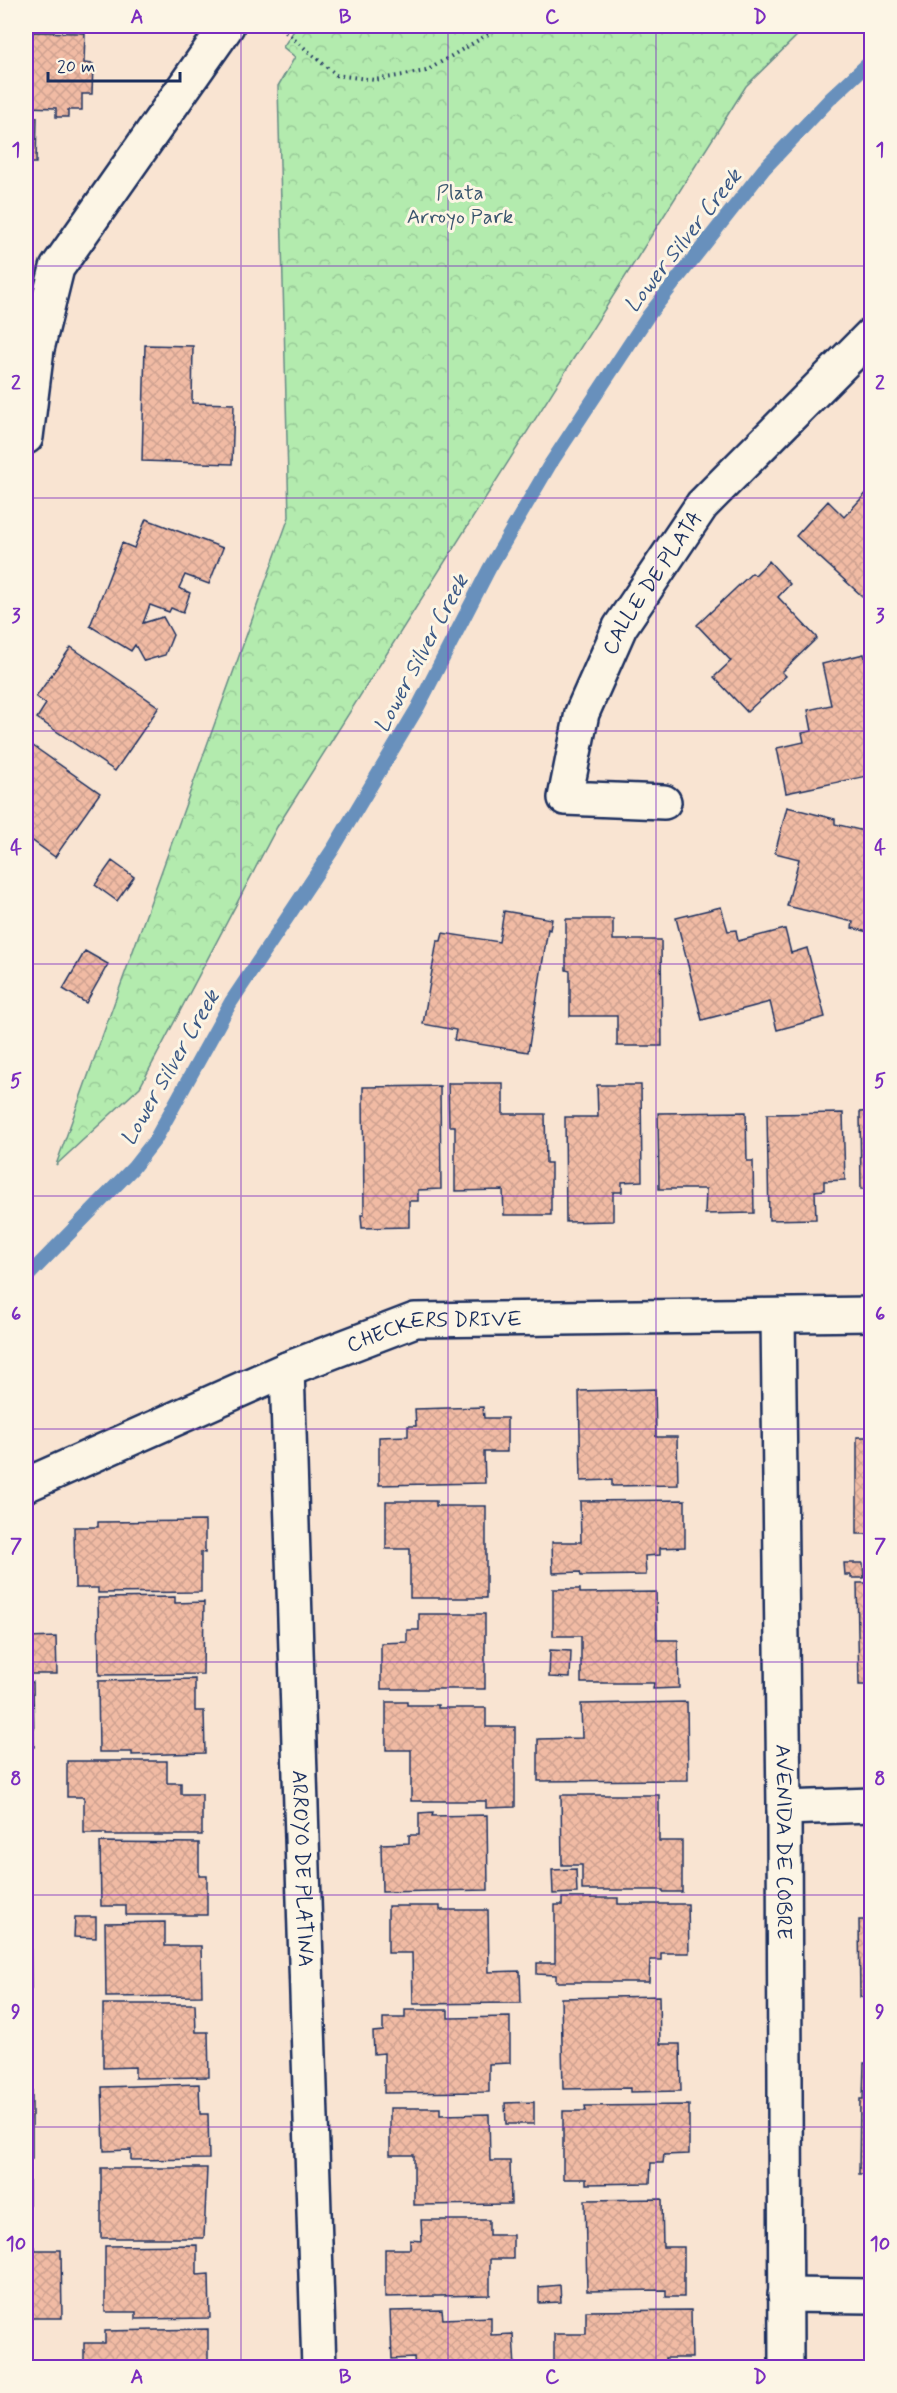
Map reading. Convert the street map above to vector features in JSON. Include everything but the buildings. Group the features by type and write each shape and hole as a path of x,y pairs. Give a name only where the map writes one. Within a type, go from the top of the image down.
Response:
{"street":[{"path":"26,437 37,349 57,268 227,26"},
{"name":"CALLE DE PLATA","path":"664,802 565,798 586,702 620,627 702,505 872,334"},
{"name":"CHECKERS DRIVE","path":"26,1485 287,1369 415,1320 872,1314"},
{"name":"AVENIDA DE COBRE","path":"778,1317 784,1808 786,2367"},
{"name":"ARROYO DE PLATINA","path":"287,1369 319,2367"},
{"path":"784,1808 872,1805"},
{"path":"785,2295 872,2296"}],"path":[{"path":"281,28 336,75 375,80 426,71 502,26"}],"green space":[{"name":"Plata Arroyo Park","path":"297,26 807,26 746,86 277,827 140,1087 56,1165 289,517 278,86 295,57 283,47"}],"waterway":[{"name":"Lower Silver Creek","path":"26,1278 133,1168 155,1140 231,1002 333,849 418,707 489,569 549,466 648,316 764,169 830,99 872,60"}]}
